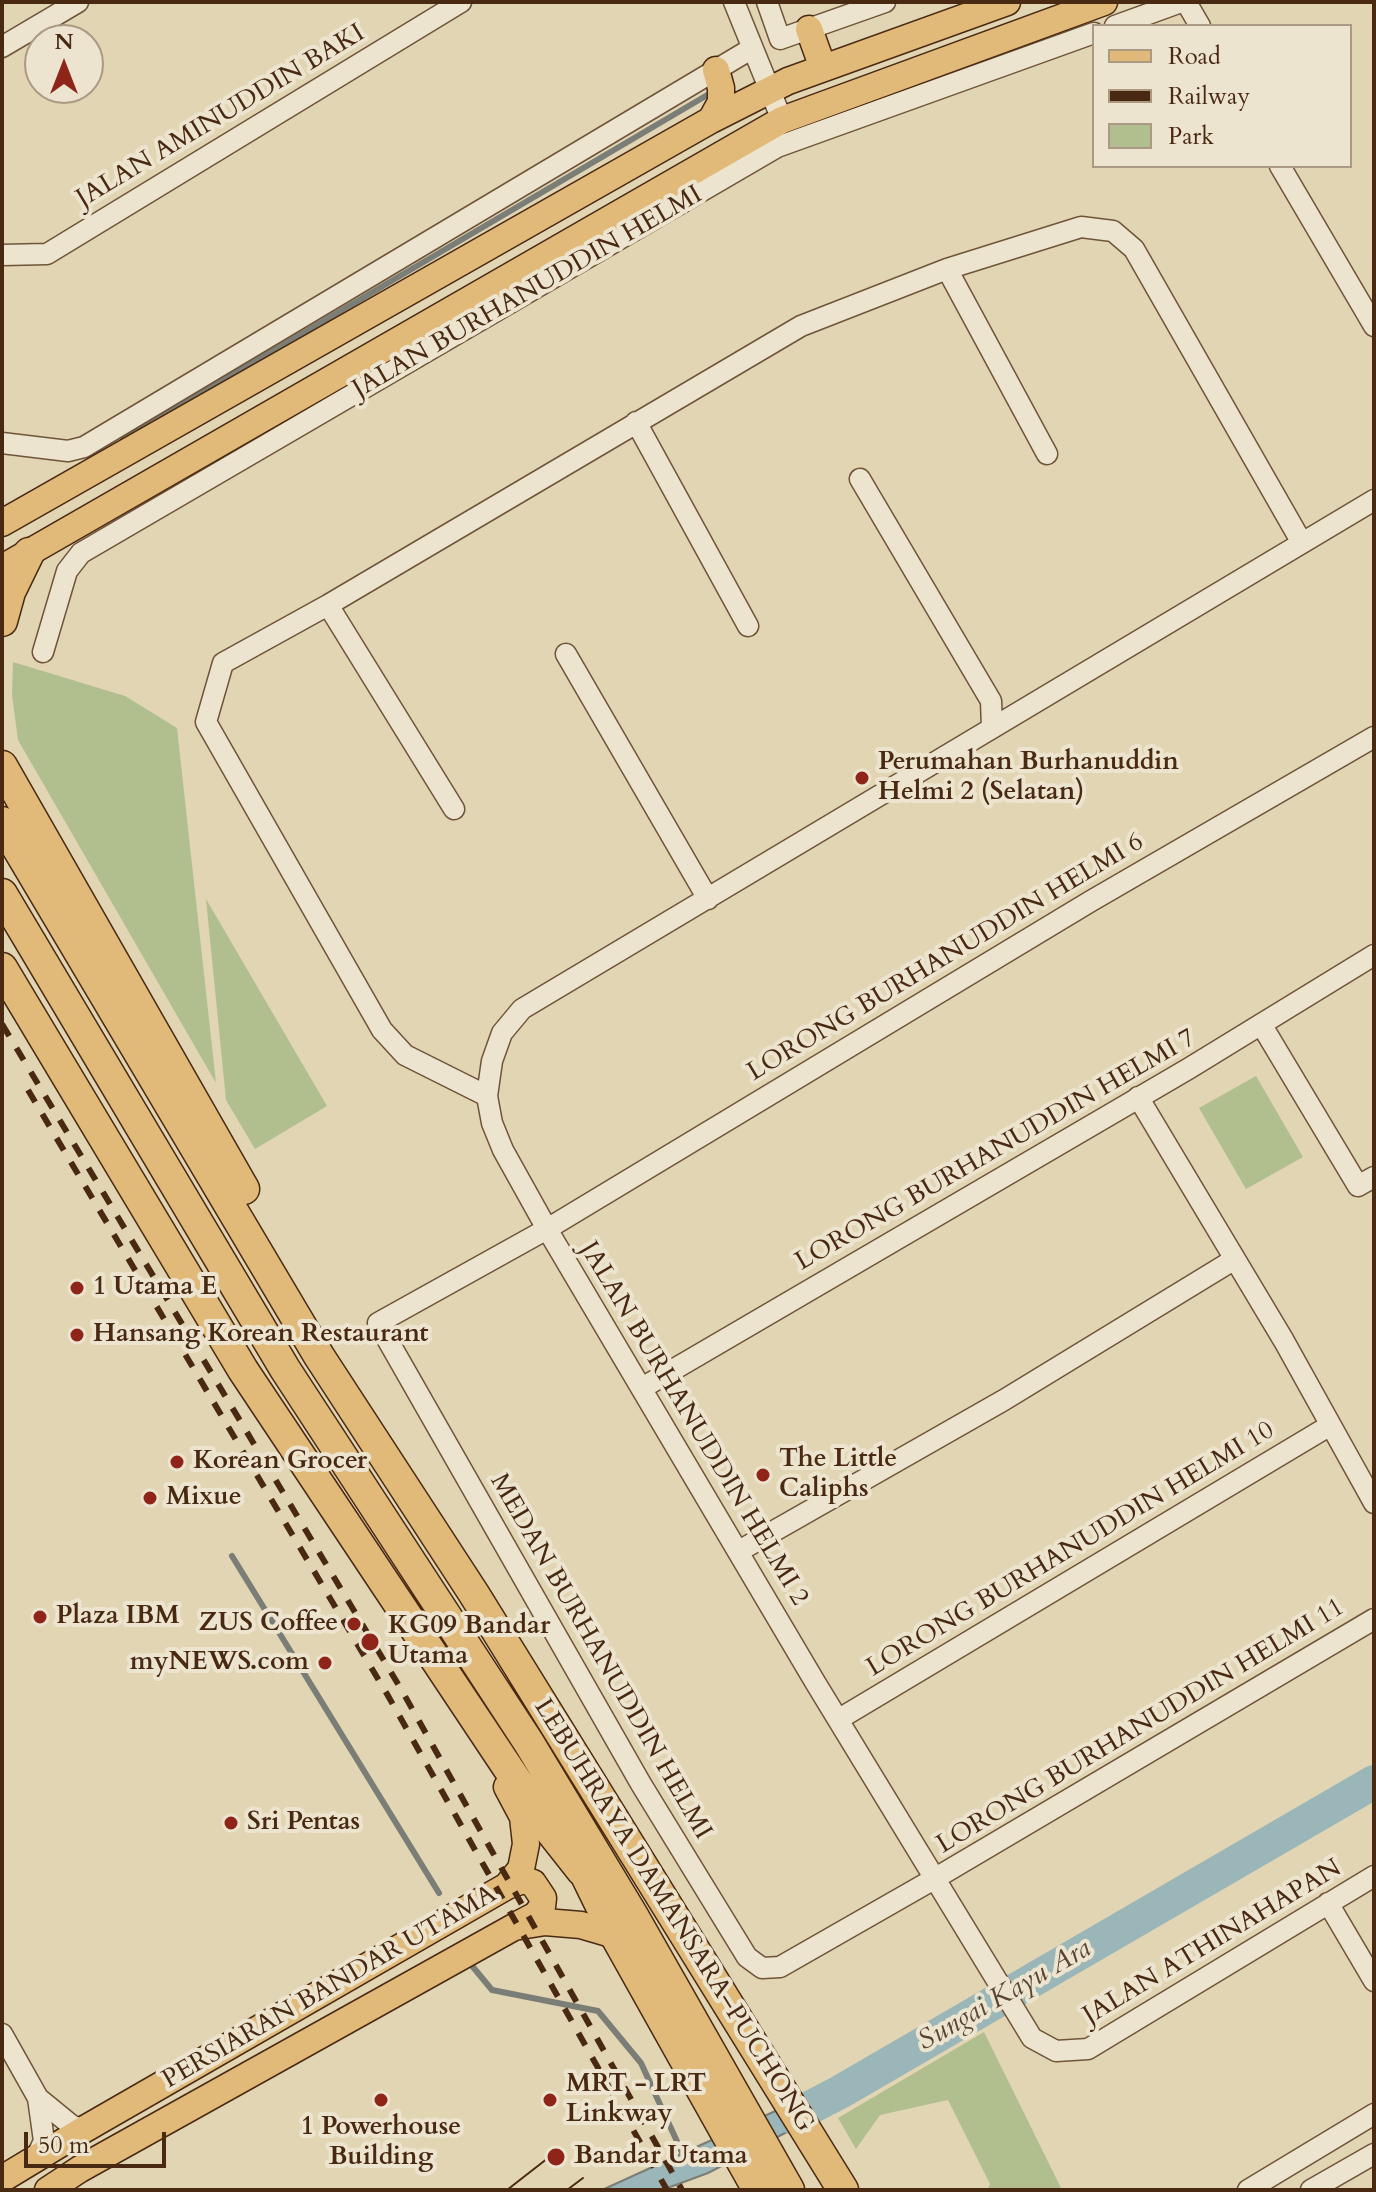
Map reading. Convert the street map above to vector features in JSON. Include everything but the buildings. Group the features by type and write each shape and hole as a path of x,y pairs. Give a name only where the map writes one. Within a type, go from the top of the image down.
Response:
{"highway":[{"path":"2,621 10,592 29,553"},
{"path":"2,751 9,777 282,1255 429,1495 474,1594"},
{"name":"LEBUHRAYA DAMANSARA–PUCHONG","path":"2,822 319,1356 474,1594 843,2190"},
{"name":"LEBUHRAYA DAMANSARA–PUCHONG","path":"2,894 285,1369 511,1715 632,1914 723,2102 789,2190"},
{"path":"2,968 243,1370 548,1828 582,1871"},
{"path":"511,1715 520,1750 570,1840 582,1871 615,1935 723,2102 758,2190"}],"main road":[{"path":"2,523 770,89 1007,2"},
{"name":"JALAN BURHANUDDIN HELMI","path":"2,568 782,120 1104,2"},
{"path":"809,29 823,68"},
{"path":"711,120 721,102 716,70"},
{"name":"PERSIARAN BANDAR UTAMA","path":"2,2179 507,1886 521,1869 526,1844 523,1817 453,1686"},
{"path":"507,1886 523,1880 533,1883 543,1898 542,1907 536,1915 514,1927"},
{"name":"PERSIARAN BANDAR UTAMA","path":"48,2190 80,2169 514,1927 545,1922 581,1925 615,1935"},
{"path":"314,1997 332,2029"}],"street":[{"path":"2,47 78,2"},
{"name":"JALAN AMINUDDIN BAKI","path":"2,255 47,254 461,2"},
{"path":"734,2 782,120"},
{"path":"767,2 780,39 885,2"},
{"path":"1121,24 1184,2 1199,24"},
{"name":"JALAN BURHANUDDIN HELMI","path":"43,652 67,571 81,553 777,147 1092,34"},
{"path":"2,443 68,451 84,447 751,49"},
{"path":"1281,168 1374,326"},
{"path":"487,1096 405,1055 382,1030 206,722 223,663 328,605 801,326 947,269 1081,227 1113,231 1134,249 1302,543"},
{"path":"947,269 1047,454"},
{"path":"636,422 748,626"},
{"path":"860,479 991,701 992,728"},
{"name":"JALAN BURHANUDDIN HELMI 2","path":"1032,2038 934,1879 503,1150 492,1123 487,1096 492,1061 502,1033 522,1009 1374,500"},
{"path":"328,605 454,809"},
{"path":"566,654 708,899"},
{"name":"LORONG BURHANUDDIN HELMI 6","path":"547,1229 1091,901 1374,737"},
{"name":"LORONG BURHANUDDIN HELMI 7","path":"642,1388 1374,955"},
{"path":"1261,1024 1358,1186 1374,1177"},
{"path":"1138,1097 1235,1259 1374,1503"},
{"name":"MEDAN BURHANUDDIN HELMI","path":"547,1229 378,1323 641,1784 747,1957 762,1968 780,1967 934,1879"},
{"path":"739,1551 1004,1400 1235,1259"},
{"name":"LORONG BURHANUDDIN HELMI 10","path":"839,1719 1329,1426"},
{"name":"LORONG BURHANUDDIN HELMI 11","path":"934,1879 1374,1619"},
{"name":"JALAN ATHINAHAPAN","path":"1032,2038 1056,2051 1088,2049 1374,1876"},
{"path":"1328,1903 1374,1981"},
{"path":"2,2034 38,2098 71,2125 83,2130"},
{"path":"36,2158 44,2141 38,2098"},
{"path":"1248,2190 1374,2114"},
{"path":"1311,2190 1374,2154"}],"green space":[{"path":"13,662 125,696 177,728 216,1083 18,740 12,695"},
{"path":"206,899 327,1106 255,1149 226,1100"},
{"path":"1256,1076 1303,1157 1246,1189 1199,1108"},
{"path":"984,2032 1062,2190 987,2190 990,2184 948,2100 880,2115 856,2149 838,2118"}],"water":[{"path":"828,2087 839,2105 708,2173 662,2190 602,2190"}],"waterway":[{"path":"123,439 709,94"},
{"path":"232,1556 439,1893"},
{"name":"Sungai Kayu Ara","path":"792,2117 1374,1782"},
{"path":"473,1967 492,1990 598,2011 641,2063 686,2161"}],"tram line":[{"path":"507,2190 557,2151"},
{"path":"567,2190 583,2178"}],"railway":[{"path":"2,1024 401,1689 682,2190"},
{"path":"28,1090 387,1694 667,2190"}],"place":[{"name":"Perumahan Burhanuddin Helmi 2 (Selatan)","path":"862,778"},
{"name":"1 Utama E","path":"77,1288"},
{"name":"Hansang Korean Restaurant","path":"77,1335"},
{"name":"Korean Grocer","path":"177,1462"},
{"name":"The Little Caliphs","path":"763,1475"},
{"name":"Mixue","path":"150,1498"},
{"name":"Plaza IBM","path":"40,1617"},
{"name":"ZUS Coffee","path":"354,1624"},
{"name":"KG09 Bandar Utama","path":"370,1642"},
{"name":"myNEWS.com","path":"325,1663"},
{"name":"Sri Pentas","path":"231,1823"},
{"name":"1 Powerhouse Building","path":"381,2100"},
{"name":"MRT - LRT Linkway","path":"550,2100"},
{"name":"Bandar Utama","path":"556,2157"}]}
